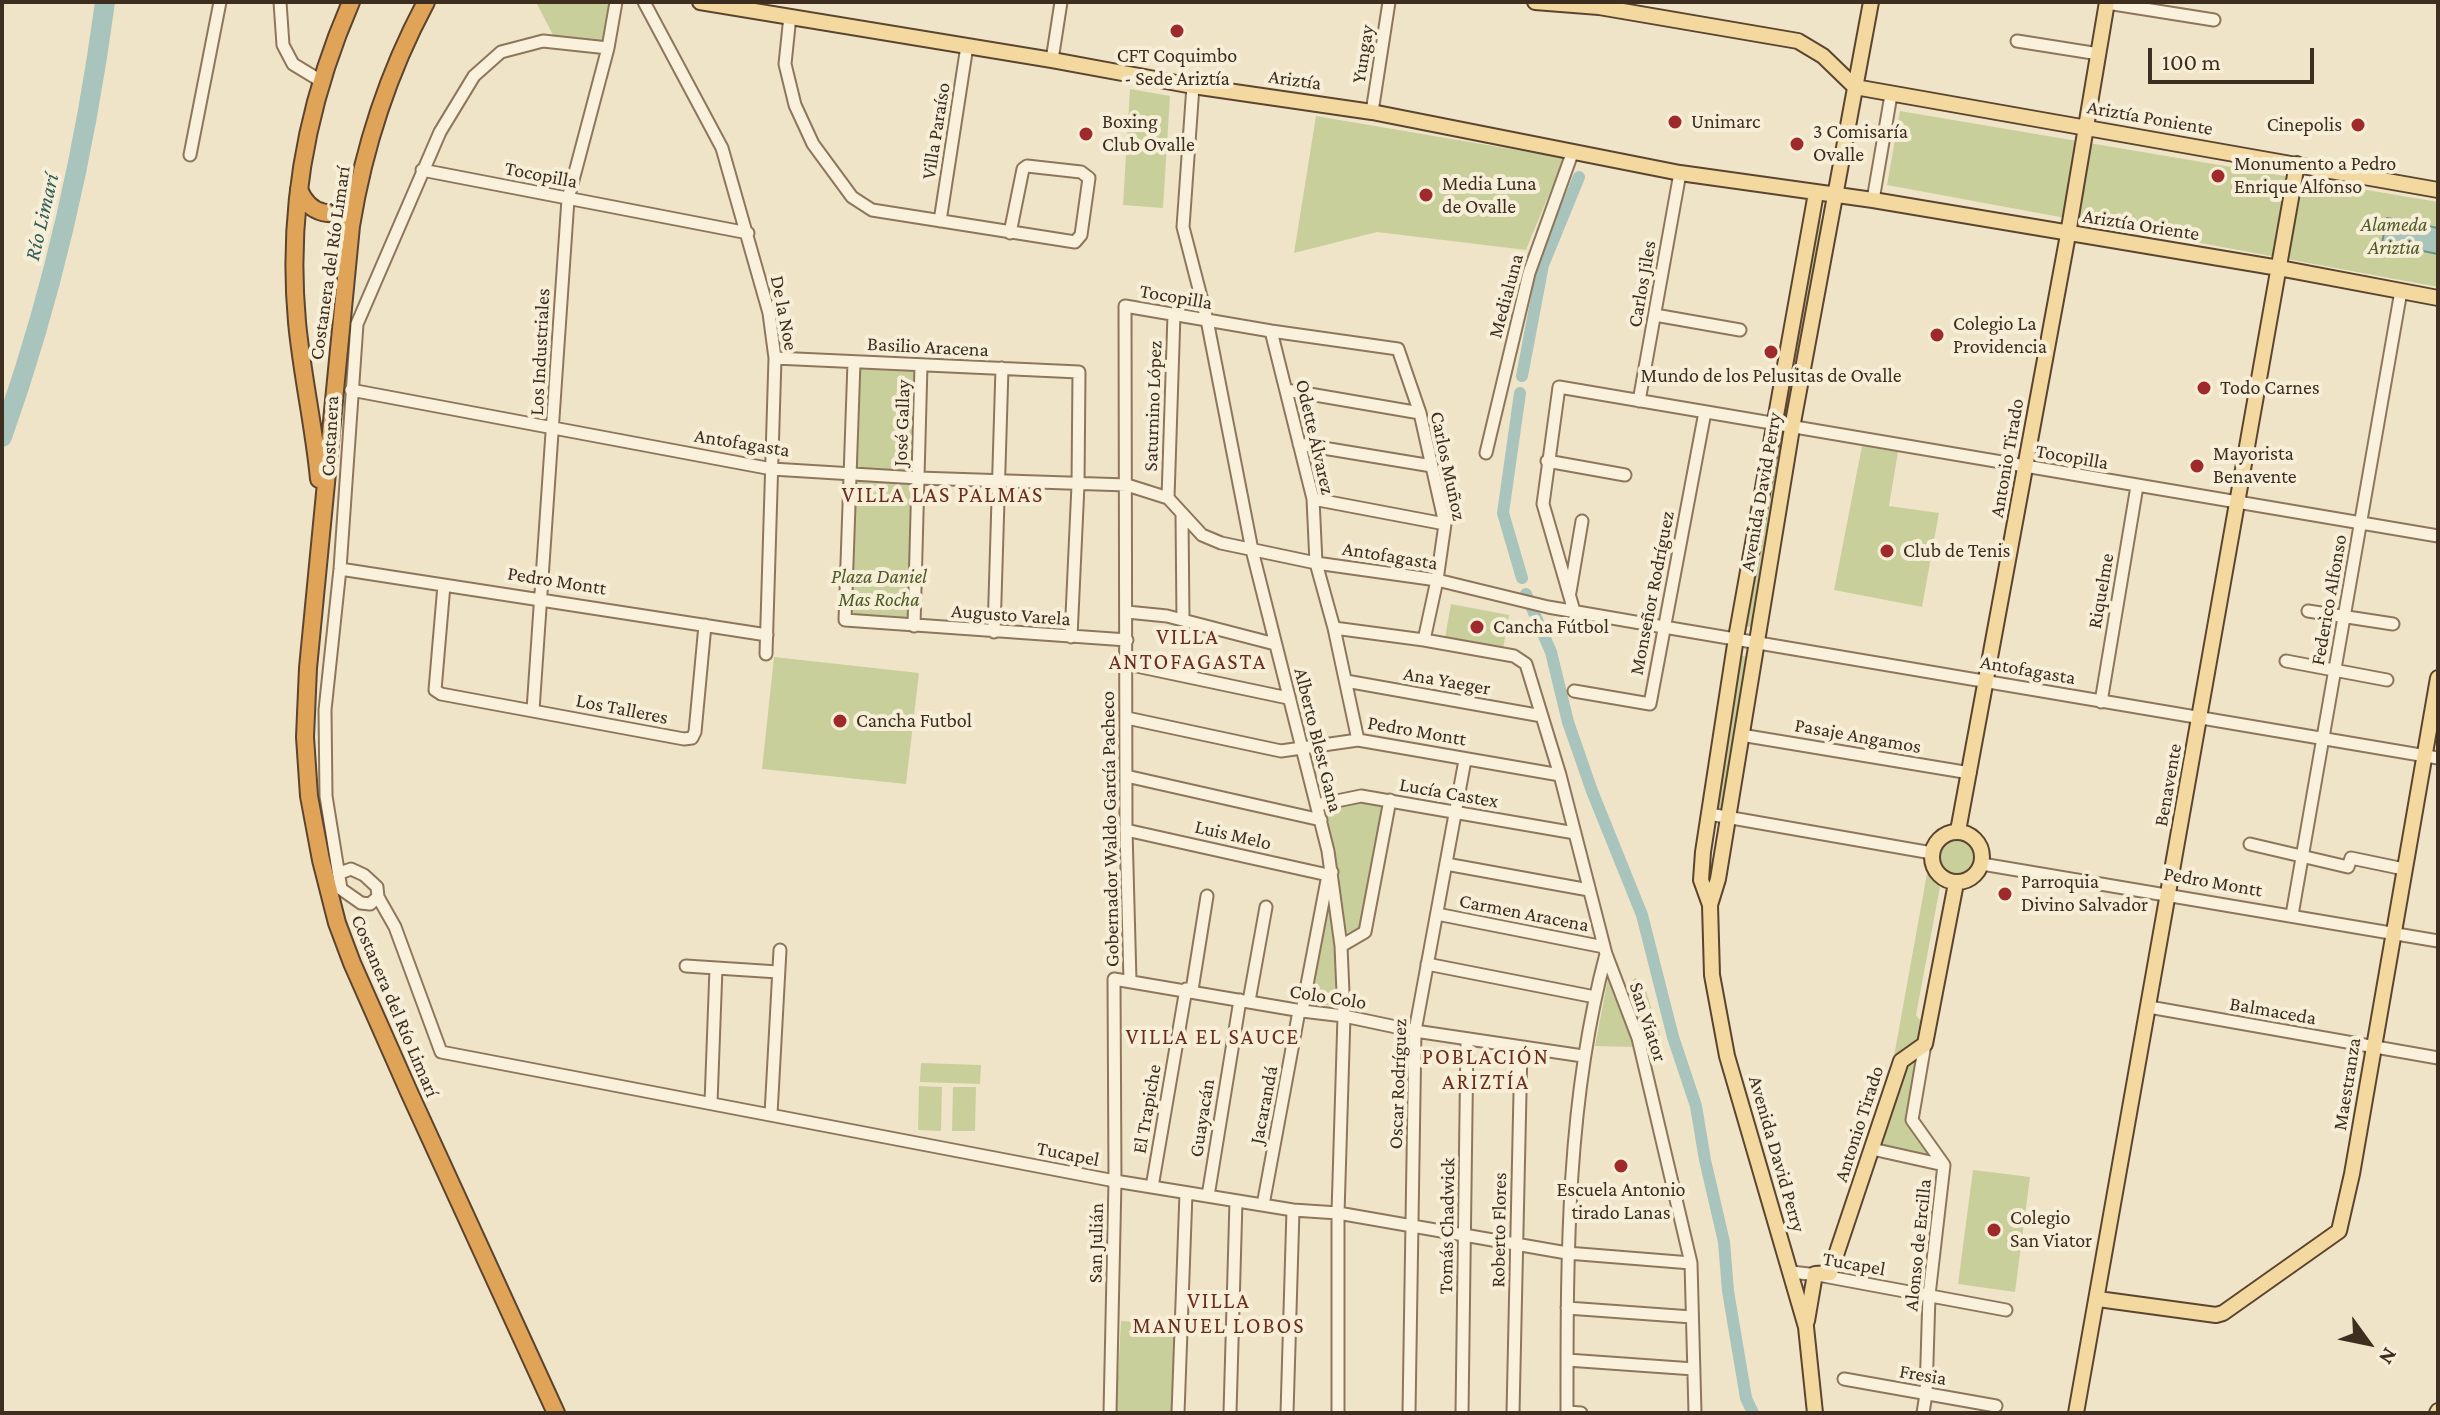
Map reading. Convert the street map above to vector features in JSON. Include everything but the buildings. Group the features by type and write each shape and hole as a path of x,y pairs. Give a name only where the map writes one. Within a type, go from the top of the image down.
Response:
{"highway":[{"name":"Costanera del Río Limarí","path":"320,540 316,448 296,301 295,246 299,188 308,131 321,81 351,2"},
{"name":"Costanera del Río Limarí","path":"426,2 379,107 355,202 320,540 305,737 318,796 327,884 344,943 556,1413"},
{"path":"299,188 308,205 325,214 338,213 355,202"}],"main road":[{"name":"Ariztía","path":"700,2 1193,86 1372,112 1680,173 1836,194"},
{"path":"1535,2 1599,7 1798,41 1826,60 1855,87"},
{"name":"Avenida David Perry","path":"1710,905 1718,879 1792,428 1871,2"},
{"name":"Antonio Tirado","path":"1958,831 2026,467 2107,3"},
{"path":"1826,60 1860,62"},
{"name":"Ariztía Poniente","path":"1855,87 2438,190"},
{"name":"Benavente","path":"2076,1413 2297,164"},
{"name":"Avenida David Perry","path":"1815,1413 1806,1327 1727,1056 1712,975 1710,905 1701,880 1736,638 1816,193"},
{"name":"Ariztía Oriente","path":"1836,194 2279,268 2438,298"},
{"name":"Maestranza","path":"2098,1299 2216,1315 2339,1231 2352,1174 2404,869 2431,756 2438,678"},
{"path":"1958,831 1978,842 1983,857 1972,878 1956,883 1940,876 1932,862 1932,853 1941,837 1958,831"},
{"path":"1925,1044 1956,883"},
{"name":"Antonio Tirado","path":"1815,1274 1830,1273 1901,1061 1925,1044"},
{"path":"1806,1327 1815,1274"}],"street":[{"path":"190,155 220,2"},
{"path":"280,2 283,45 293,64 321,81"},
{"name":"Los Industriales","path":"533,710 568,199 608,48 616,2"},
{"name":"De la Noe","path":"644,2 722,148 769,313 775,358 766,654"},
{"path":"1052,60 1061,2"},
{"name":"Yungay","path":"1372,112 1389,2"},
{"path":"2107,3 2214,20"},
{"path":"790,16 785,64 795,105 813,144 852,197 872,210 1010,233 1075,242 1081,235 1089,178 1081,172 1027,166 1023,169 1010,233"},
{"name":"Costanera","path":"378,897 370,904 361,903 341,889 340,873 318,796 340,569 357,324 422,170 440,132 474,76 501,52 543,41 608,48"},
{"path":"2017,41 2099,54"},
{"name":"Villa Paraíso","path":"940,221 967,46"},
{"name":"Alberto Blest Gana","path":"1193,86 1183,227 1207,320 1252,550 1321,820 1341,946 1344,1016 1338,1213 1338,1413"},
{"path":"1873,200 1891,95"},
{"name":"Medialuna","path":"1486,453 1529,273 1573,151"},
{"name":"Tocopilla","path":"422,170 748,233"},
{"name":"Carlos Jiles","path":"1639,401 1680,173"},
{"name":"Federico Alfonso","path":"2292,915 2401,291"},
{"name":"Tocopilla","path":"1127,485 1125,306 1398,349"},
{"name":"Saturnino López","path":"1168,498 1174,314"},
{"path":"1655,315 1740,330"},
{"name":"Odette Álvarez","path":"1271,331 1313,499 1316,563 1334,628 1358,740"},
{"name":"Carlos Muñoz","path":"1398,349 1420,413 1445,524 1424,640"},
{"name":"Basilio Aracena","path":"775,358 1079,372 1078,485"},
{"path":"851,474 854,362"},
{"name":"José Gallay","path":"914,626 921,365"},
{"path":"994,632 1002,368"},
{"name":"Tocopilla","path":"1547,461 1559,387 2438,536"},
{"name":"Antofagasta","path":"351,390 772,469 999,482 1127,485 1168,498 1202,535 1252,550 1316,563 1437,580 1548,607 2431,756"},
{"path":"1286,390 1420,413"},
{"name":"Monseñor Rodríguez","path":"1574,691 1650,704 1705,412"},
{"path":"1299,444 1432,466"},
{"path":"1574,611 1543,504 1547,461 1625,475"},
{"name":"Augusto Varela","path":"851,474 845,620 1127,640"},
{"path":"1071,637 1078,485"},
{"name":"Gobernador Waldo García Pacheco","path":"1127,485 1126,830 1130,981"},
{"name":"Riquelme","path":"2101,702 2137,486"},
{"path":"1313,499 1445,524"},
{"path":"1182,515 1183,620"},
{"path":"1569,596 1582,521"},
{"name":"Pedro Montt","path":"340,569 767,635"},
{"name":"Los Talleres","path":"444,585 435,690 441,694 684,739 692,738 695,732 705,625"},
{"path":"2308,611 2393,624"},
{"path":"1127,612 1183,620 1275,644"},
{"path":"1334,628 1424,640"},
{"name":"San Viator","path":"1424,640 1514,656 1526,664 1560,775 1605,950 1638,1038 1691,1263 1695,1413"},
{"path":"2286,661 2387,680"},
{"path":"1127,664 1288,698"},
{"name":"Ana Yaeger","path":"1346,681 1542,716"},
{"name":"Pedro Montt","path":"1127,718 1281,751 1358,740 1560,775"},
{"name":"Pasaje Angamos","path":"1741,735 1970,773"},
{"name":"Oscar Rodríguez","path":"1409,1413 1415,1031 1465,760"},
{"path":"1126,776 1321,820"},
{"name":"Lucía Castex","path":"1317,805 1361,796 1575,833"},
{"path":"1341,946 1365,932 1390,800"},
{"path":"1709,814 1932,853"},
{"name":"Luis Melo","path":"1126,830 1330,874"},
{"path":"2250,844 2348,867 2351,858 2404,869"},
{"path":"1446,864 1589,890"},
{"name":"Pedro Montt","path":"1982,864 2438,941"},
{"path":"340,873 351,869 364,875 377,887 378,897"},
{"name":"Jacarandá","path":"1263,1205 1330,874"},
{"name":"El Trapiche","path":"1152,1187 1207,896"},
{"name":"Tucapel","path":"378,897 395,927 441,1052 1186,1193 1293,1210 1338,1213 1567,1253 1691,1263"},
{"name":"Guayacán","path":"1208,1196 1266,907"},
{"name":"Carmen Aracena","path":"1437,914 1605,950"},
{"path":"771,1114 780,950"},
{"path":"1581,1413 1567,1412 1567,1253 1583,1056 1605,950"},
{"path":"1427,964 1595,997"},
{"path":"686,966 778,972"},
{"path":"711,1103 716,968"},
{"name":"Colo Colo","path":"1114,979 1344,1016 1415,1031 1583,1056"},
{"name":"San Julián","path":"1110,1413 1115,1181 1114,979"},
{"name":"Balmaceda","path":"2149,1007 2438,1058"},
{"name":"Tomás Chadwick","path":"1462,1413 1467,1039"},
{"name":"Alonso de Ercilla","path":"1923,1413 1929,1295 1944,1165 1912,1120 1925,1044"},
{"name":"Roberto Flores","path":"1513,1413 1521,1047"},
{"path":"1872,1149 1944,1165"},
{"path":"1178,1413 1186,1193"},
{"path":"1230,1413 1236,1201"},
{"path":"1287,1413 1293,1210"},
{"name":"Tucapel","path":"1791,1272 2006,1310"},
{"path":"1567,1308 1692,1317"},
{"path":"1567,1360 1694,1369"},
{"name":"Fresia","path":"1844,1379 1996,1406"}],"green space":[{"path":"536,2 609,2 602,41 553,35"},
{"path":"1130,89 1170,96 1163,208 1123,205"},
{"name":"Alameda Ariztia","path":"1900,111 2438,202 2438,287 1887,185"},
{"name":"Media Luna de Ovalle","path":"1316,116 1564,158 1526,250 1377,232 1294,253"},
{"path":"1822,220 1789,415 1783,415 1816,224"},
{"path":"857,366 917,368 915,475 854,471"},
{"path":"1785,438 1751,627 1744,626 1777,440"},
{"name":"Club de Tenis","path":"1862,446 1898,452 1889,506 1939,513 1922,607 1834,590"},
{"name":"Plaza Daniel Mas Rocha","path":"853,477 915,480 911,624 845,620"},
{"name":"Cancha Fútbol","path":"1451,604 1509,615 1503,649 1445,638"},
{"path":"1740,655 1747,657 1724,807 1718,811 1715,810"},
{"name":"Cancha Futbol","path":"774,657 919,673 906,784 762,769"},
{"path":"1359,802 1383,805 1360,928 1346,933 1326,810"},
{"path":"1957,838 1971,843 1976,857 1971,871 1957,876 1943,871 1938,857 1943,843"},
{"path":"1928,868 1940,887 1916,1015 1923,1024 1918,1041 1893,1062"},
{"path":"1329,895 1336,951 1336,1006 1307,1004"},
{"path":"1609,973 1633,1047 1595,1046"},
{"path":"1635,978 1643,982 1660,1035 1642,1042 1626,987"},
{"path":"1920,1054 1909,1120 1935,1160 1882,1148 1903,1066"},
{"path":"921,1063 981,1065 980,1084 920,1082"},
{"path":"919,1086 942,1087 941,1131 918,1130"},
{"path":"953,1087 976,1087 975,1131 952,1131"},
{"name":"Colegio San Viator","path":"1973,1170 2030,1177 2015,1292 1958,1284"},
{"path":"1121,1321 1176,1324 1172,1413 1116,1413"}],"water":[{"path":"2387,218 2438,228 2438,254 2382,243"}],"waterway":[{"name":"Río Limarí","path":"2,437 37,330 65,222 88,113 105,2"},
{"path":"1522,376 1543,265 1579,177"},
{"path":"1520,393 1503,513 1522,578"},
{"path":"1526,594 1551,652 1568,722 1592,791 1642,915 1673,1037 1696,1106 1724,1242 1728,1291 1746,1398 1753,1413"}],"place":[{"name":"CFT Coquimbo - Sede Ariztía","path":"1177,31"},
{"name":"Unimarc","path":"1675,122"},
{"name":"Cinepolis","path":"2358,125"},
{"name":"Boxing Club Ovalle","path":"1086,134"},
{"name":"3 Comisaría Ovalle","path":"1797,144"},
{"name":"Monumento a Pedro Enrique Alfonso","path":"2218,176"},
{"name":"Media Luna de Ovalle","path":"1426,195"},
{"name":"Colegio La Providencia","path":"1937,335"},
{"name":"Mundo de los Pelusitas de Ovalle","path":"1771,352"},
{"name":"Todo Carnes","path":"2204,388"},
{"name":"Mayorista Benavente","path":"2197,466"},
{"name":"Club de Tenis","path":"1887,551"},
{"name":"Cancha Fútbol","path":"1477,627"},
{"name":"Cancha Futbol","path":"840,721"},
{"name":"Parroquia Divino Salvador","path":"2005,894"},
{"name":"Escuela Antonio tirado Lanas","path":"1621,1166"},
{"name":"Colegio San Viator","path":"1994,1230"}],"district":[{"name":"VILLA LAS PALMAS","path":"943,495"},
{"name":"VILLA ANTOFAGASTA","path":"1188,650"},
{"name":"VILLA EL SAUCE","path":"1213,1037"},
{"name":"POBLACIÓN ARIZTÍA","path":"1486,1070"},
{"name":"VILLA MANUEL LOBOS","path":"1219,1314"}]}
